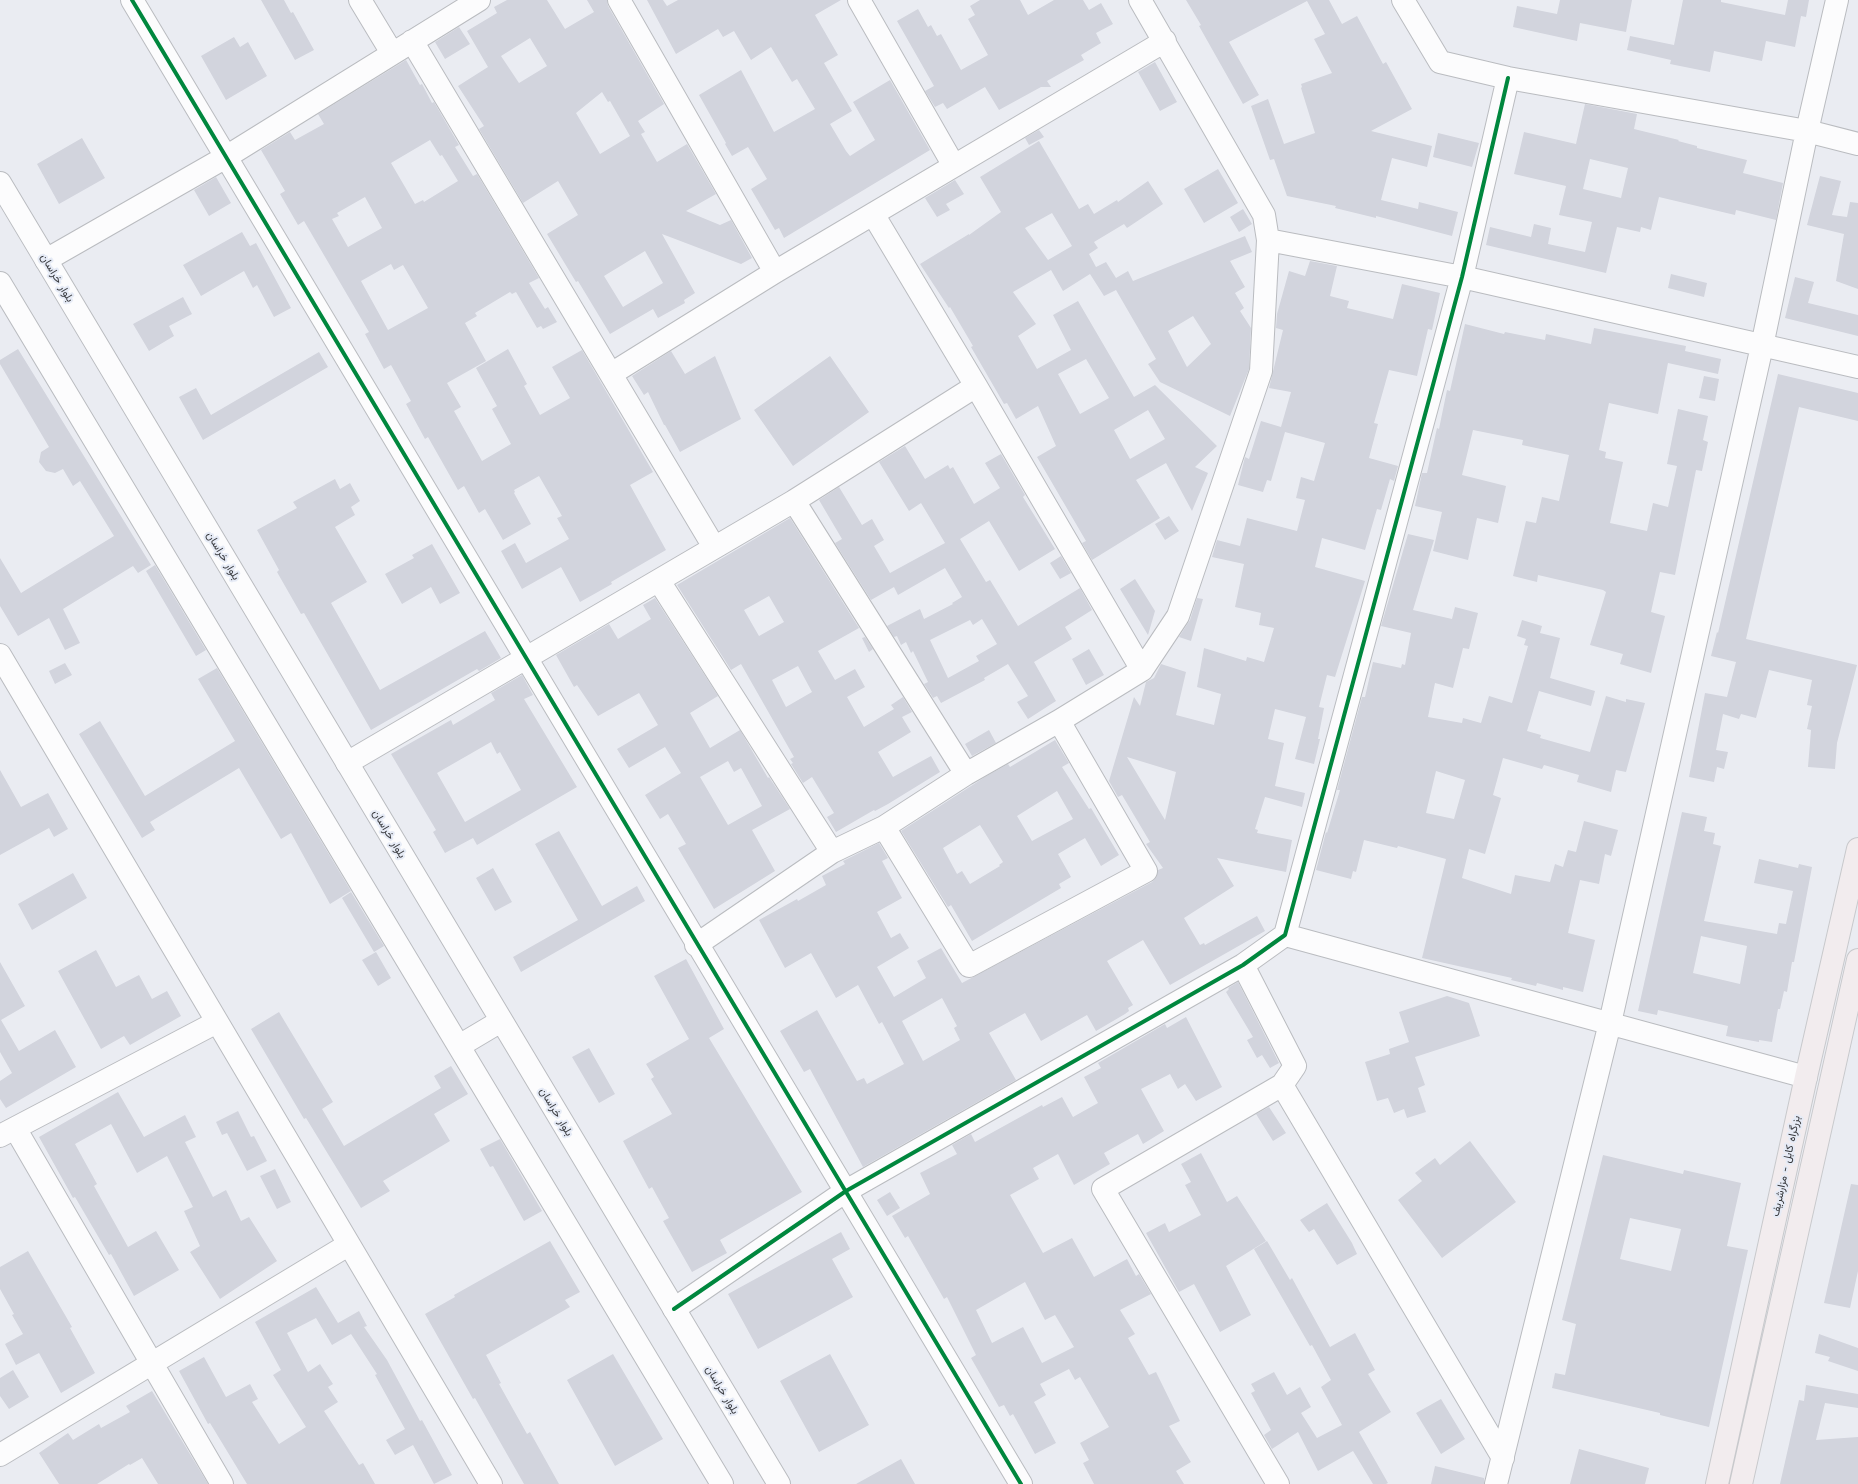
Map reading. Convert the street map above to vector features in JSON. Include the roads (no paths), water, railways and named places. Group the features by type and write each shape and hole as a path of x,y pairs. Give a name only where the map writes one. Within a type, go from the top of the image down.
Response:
{"highway":[{"name":"بزرگراه کابل - مزارشریف","path":"1717,1484 1806,1077 1858,849"},
{"path":"1742,1484 1857,969"}],"street":[{"path":"132,0 696,945 846,1191 1021,1484"},
{"path":"360,0 392,53"},
{"path":"46,260 226,156 479,0"},
{"path":"620,0 775,272"},
{"path":"859,0 954,166"},
{"path":"696,945 832,852 884,827 966,774 1142,670 1178,616 1261,370 1268,240 1264,215 1140,0"},
{"path":"1496,1484 1610,1024 1762,346 1807,131 1837,0"},
{"path":"1412,6 1440,62 1508,78 1807,131 1858,144"},
{"path":"412,41 714,547"},
{"path":"611,374 775,272 1165,41"},
{"path":"674,1309 846,1191 1243,964 1285,935 1462,277 1508,78"},
{"name":"بلوار خراسان","path":"0,183 779,1484"},
{"path":"873,214 976,386 1142,670"},
{"path":"1268,240 1462,277 1858,367"},
{"path":"1,285 722,1484"},
{"path":"347,763 794,501 976,386"},
{"path":"794,501 966,774"},
{"path":"659,580 832,852"},
{"path":"0,655 348,1245 491,1484"},
{"path":"884,827 969,966 1146,871 1058,721"},
{"path":"1285,935 1806,1077"},
{"path":"1243,964 1295,1066 1282,1086 1103,1189 1278,1484"},
{"path":"459,1046 502,1021"},
{"path":"217,1022 7,1132 151,1364 222,1484"},
{"path":"1282,1086 1503,1458"},
{"path":"0,1455 348,1245"}]}
